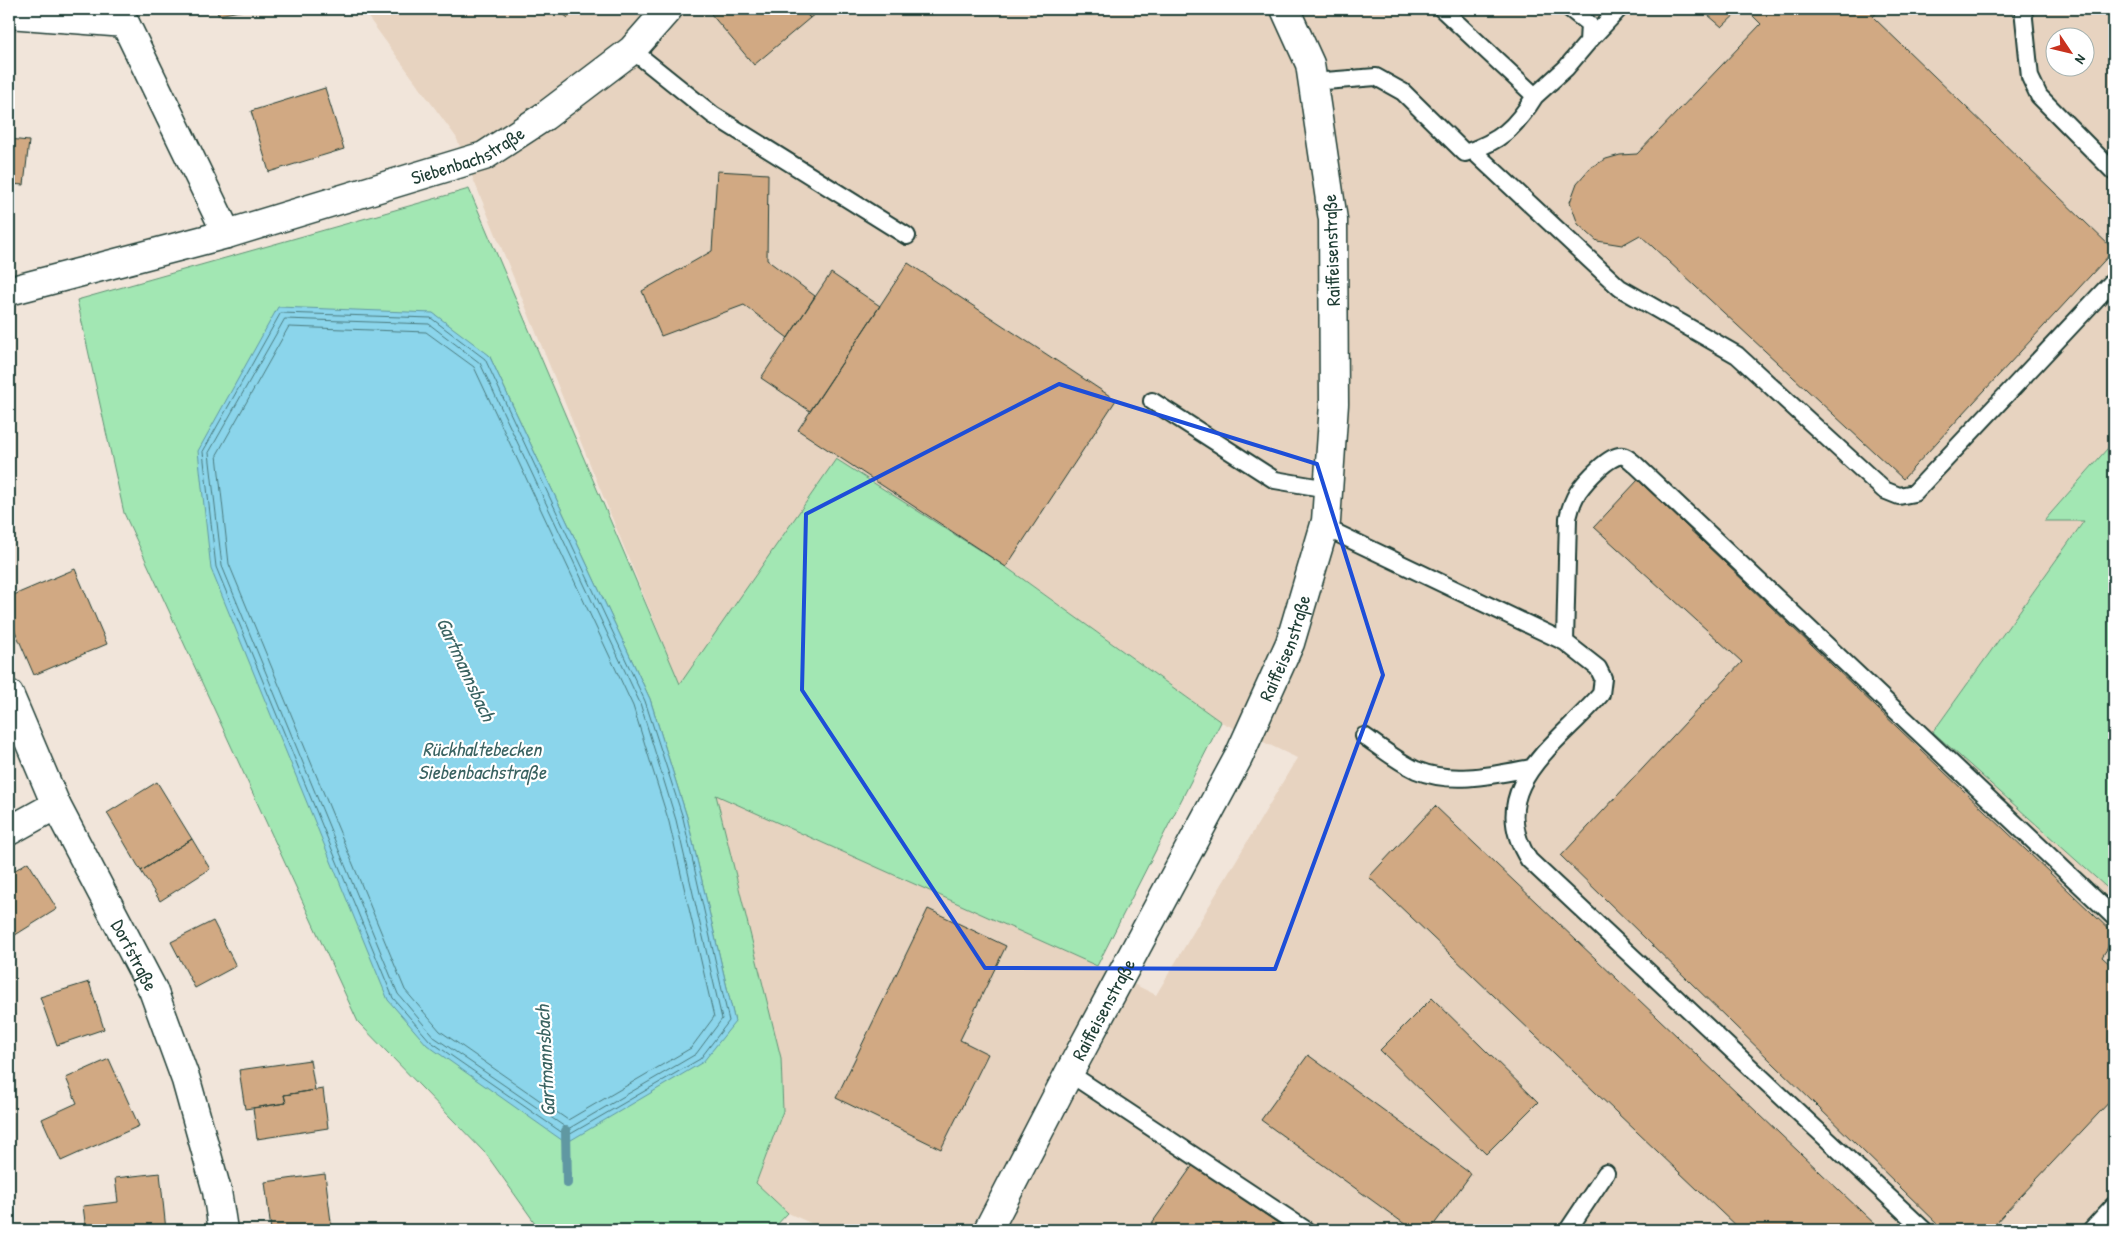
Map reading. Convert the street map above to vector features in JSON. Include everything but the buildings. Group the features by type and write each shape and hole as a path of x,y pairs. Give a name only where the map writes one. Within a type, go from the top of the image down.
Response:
{"street":[{"name":"Siebenbachstraße","path":"9,291 227,234 484,156 545,116 632,50 668,9"},
{"name":"Raiffeisenstraße","path":"988,1230 1069,1073 1238,758 1290,643 1324,527 1334,404 1333,220 1310,64 1285,9"},
{"path":"9,14 125,23 227,234"},
{"name":"Dorfstraße","path":"9,694 56,805 153,990 186,1080 217,1192 223,1230"},
{"path":"9,831 56,805"}],"lane":[{"path":"1442,9 1535,96"},
{"path":"1570,9 1589,24 1588,42"},
{"path":"1312,82 1376,77 1403,92 1465,153 1499,139 1523,116 1535,96 1566,68 1619,9"},
{"path":"2023,9 2030,77 2039,96 2114,172"},
{"path":"632,50 713,115 907,236"},
{"path":"1473,150 1620,288 1737,355 1884,490 1899,496 1914,493 2114,280"},
{"path":"1152,401 1275,480 1328,489"},
{"path":"1565,642 1568,518 1570,508 1578,492 1603,465 1614,457 1622,456 1636,465 2114,917"},
{"path":"1324,527 1565,642 1598,668 1603,678 1601,694 1530,768 1517,797 1514,807 1520,847 1529,860 1924,1230"},
{"path":"1364,736 1416,770 1440,777 1488,776 1530,768"},
{"path":"1069,1073 1306,1230"},
{"path":"1568,1230 1606,1173"},
{"path":"2091,1230 2114,1206"}],"highlighted area":[{"path":"1059,384 1317,464 1383,675 1275,969 985,968 802,690 806,514"}],"shaded area":[{"path":"362,9 2114,9 2114,441 2044,521 2085,520 1933,732 2114,894 2114,1230 826,1230 788,1213 756,1184 783,1111 781,1058 715,794 1097,966 1156,995 1297,758 1221,722 1006,567 680,684 456,137"}],"green space":[{"path":"469,189 680,684 836,459 1006,567 1221,722 1097,966 716,795 781,1058 783,1111 756,1183 788,1213 772,1230 540,1230 486,1154 358,1022 124,513 77,300","holes":["489,355 650,699 687,817 735,1022"]},
{"path":"2114,441 2114,894 1933,732 2084,521 2044,521"}],"water":[{"name":"Rückhaltebecken Siebenbachstraße","path":"278,307 433,313 489,355 650,699 687,817 735,1022 703,1062 566,1143 427,1045 388,1000 211,569 198,451"}],"waterway":[{"name":"Gartmannsbach","path":"566,1131 567,1183"}]}
